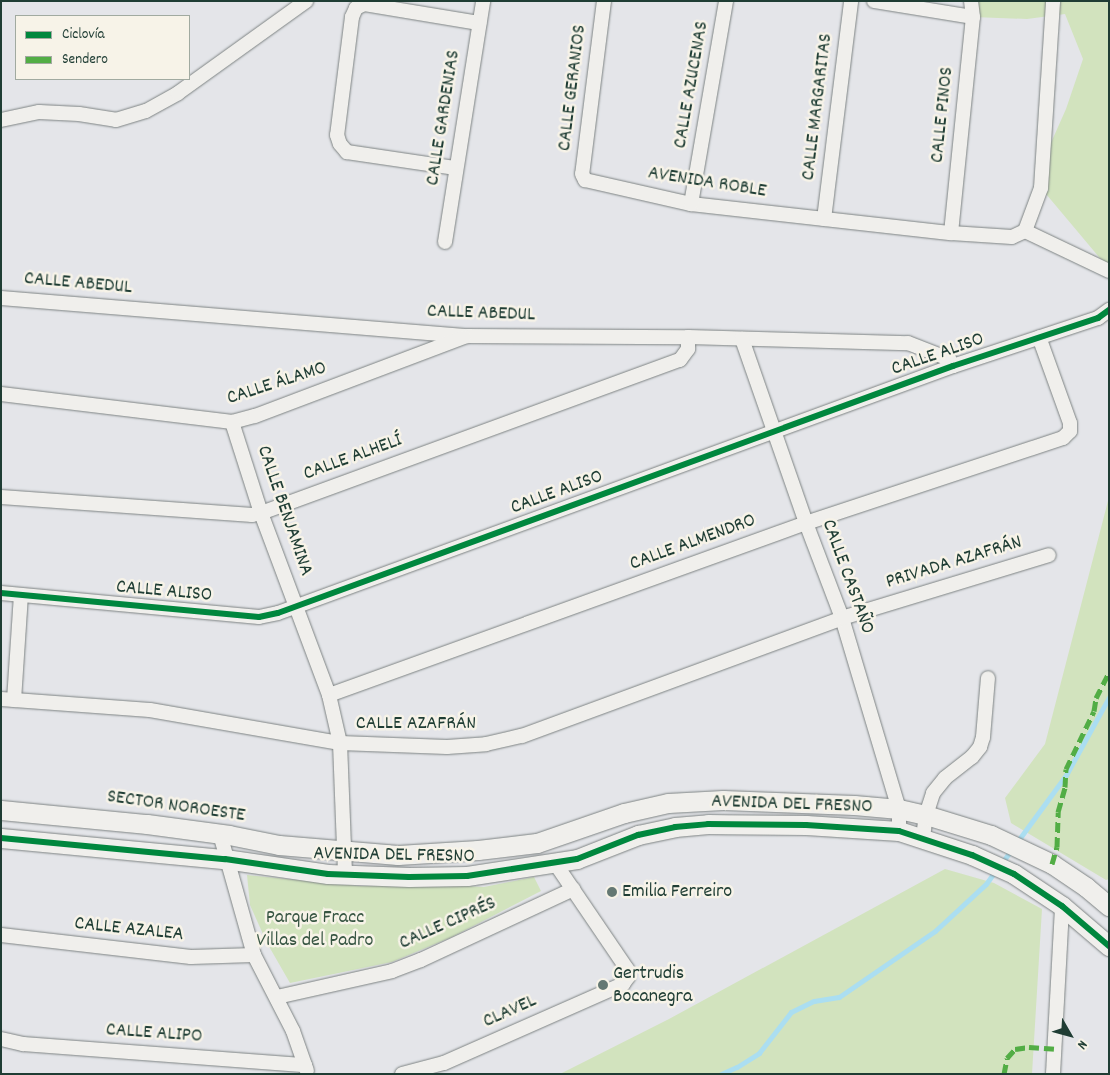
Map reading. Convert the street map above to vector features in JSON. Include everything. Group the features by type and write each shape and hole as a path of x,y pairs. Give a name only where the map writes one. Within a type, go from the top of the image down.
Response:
{"street":[{"path":"1,120 39,112 79,114 116,120 146,111 178,93 306,1"},
{"name":"CALLE GARDENIAS","path":"445,242 483,1"},
{"name":"CALLE GERANIOS","path":"585,180 582,174 604,1"},
{"name":"CALLE AZUCENAS","path":"691,204 726,1"},
{"name":"CALLE MARGARITAS","path":"824,218 851,1"},
{"path":"874,1 973,17"},
{"name":"CALLE PINOS","path":"951,233 973,17 971,1"},
{"path":"1053,1 1041,188 1025,230 1109,271"},
{"path":"456,168 347,152 340,144 338,125 352,17 354,5 364,4 480,23"},
{"name":"AVENIDA ROBLE","path":"585,180 691,204 951,233 1012,237 1025,230"},
{"name":"CALLE ABEDUL","path":"1,298 467,336 688,338 908,343 949,360 953,366"},
{"name":"CALLE ALISO","path":"1,594 259,617 296,606 953,366 1098,318 1109,310"},
{"name":"CALLE ÁLAMO","path":"1,394 232,422 255,416 467,336"},
{"name":"CALLE ALMENDRO","path":"329,695 806,523 1063,438 1070,431 1070,424 1039,337"},
{"name":"CALLE ALHELÍ","path":"1,497 252,515 261,513 680,360 688,349 688,338"},
{"name":"CALLE CASTAÑO","path":"742,339 773,431 842,618 899,809 899,832"},
{"name":"CALLE BENJAMINA","path":"232,422 261,513 329,695 340,743 345,876"},
{"name":"PRIVADA AZAFRÁN","path":"842,618 1049,555"},
{"path":"8,699 21,595"},
{"name":"CALLE AZAFRÁN","path":"8,699 150,710 340,743 447,746 486,744 522,736 842,618"},
{"path":"923,838 926,815 938,785 972,757 980,747 983,736 988,678"},
{"name":"AVENIDA DEL FRESNO","path":"344,852 398,855 512,847 537,843 624,814 668,803 723,800 802,801 899,809 926,815 990,835 1045,861 1086,887 1109,906"},
{"name":"SECTOR NOROESTE","path":"1,810 147,824 220,834 279,845 344,852"},
{"name":"AVENIDA DEL FRESNO","path":"1,838 225,859 345,876 467,876 577,859 638,835 675,827 708,824 806,825 899,832 923,838 981,859 1030,884 1062,906 1109,946"},
{"path":"220,834 225,859 254,954 293,1031 306,1070"},
{"path":"555,862 573,889"},
{"name":"CLAVEL","path":"402,1074 444,1063 624,984 628,977 627,969 573,889"},
{"name":"CALLE CIPRÉS","path":"277,997 392,971 414,963 573,889"},
{"path":"1053,1074 1062,906"},
{"name":"CALLE AZALEA","path":"1,935 192,957 254,954"},
{"name":"CALLE ALIPO","path":"1,1039 23,1044 306,1070"}],"green space":[{"path":"976,1 1109,1 1109,269 1041,188 1046,154 1066,109 1083,59 1065,14 1027,19 973,17"},
{"path":"1109,497 1109,879 1106,880 1011,823 1005,798 1045,744"},
{"path":"945,869 994,883 1042,909 1032,1074 560,1074 669,1019"},
{"name":"Parque Fracc Villas del Padro","path":"247,875 360,886 431,884 484,887 534,877 541,891 452,937 392,962 290,983 267,943 250,905"}],"waterway":[{"path":"1017,842 1066,775 1109,697"},
{"path":"1001,864 1012,849"},
{"path":"721,1074 737,1067 759,1053 791,1012 814,1001 839,997 935,931 986,884 995,871"}],"marked path":[{"path":"1052,864 1057,847 1058,812 1065,787 1066,769 1094,711 1096,698 1109,672"},
{"path":"1004,1074 1007,1058 1015,1049 1029,1047 1055,1049"}],"cycle path":[{"path":"1,593 259,617 278,613 953,366 1098,318 1109,310"},
{"path":"1,838 225,859 328,874 409,877 467,876 577,859 638,835 675,827 708,824 806,825 899,831 972,855 1014,874 1062,906 1109,946"}],"place":[{"name":"Emilia Ferreiro","path":"612,892"},
{"name":"Gertrudis Bocanegra","path":"603,985"}]}
